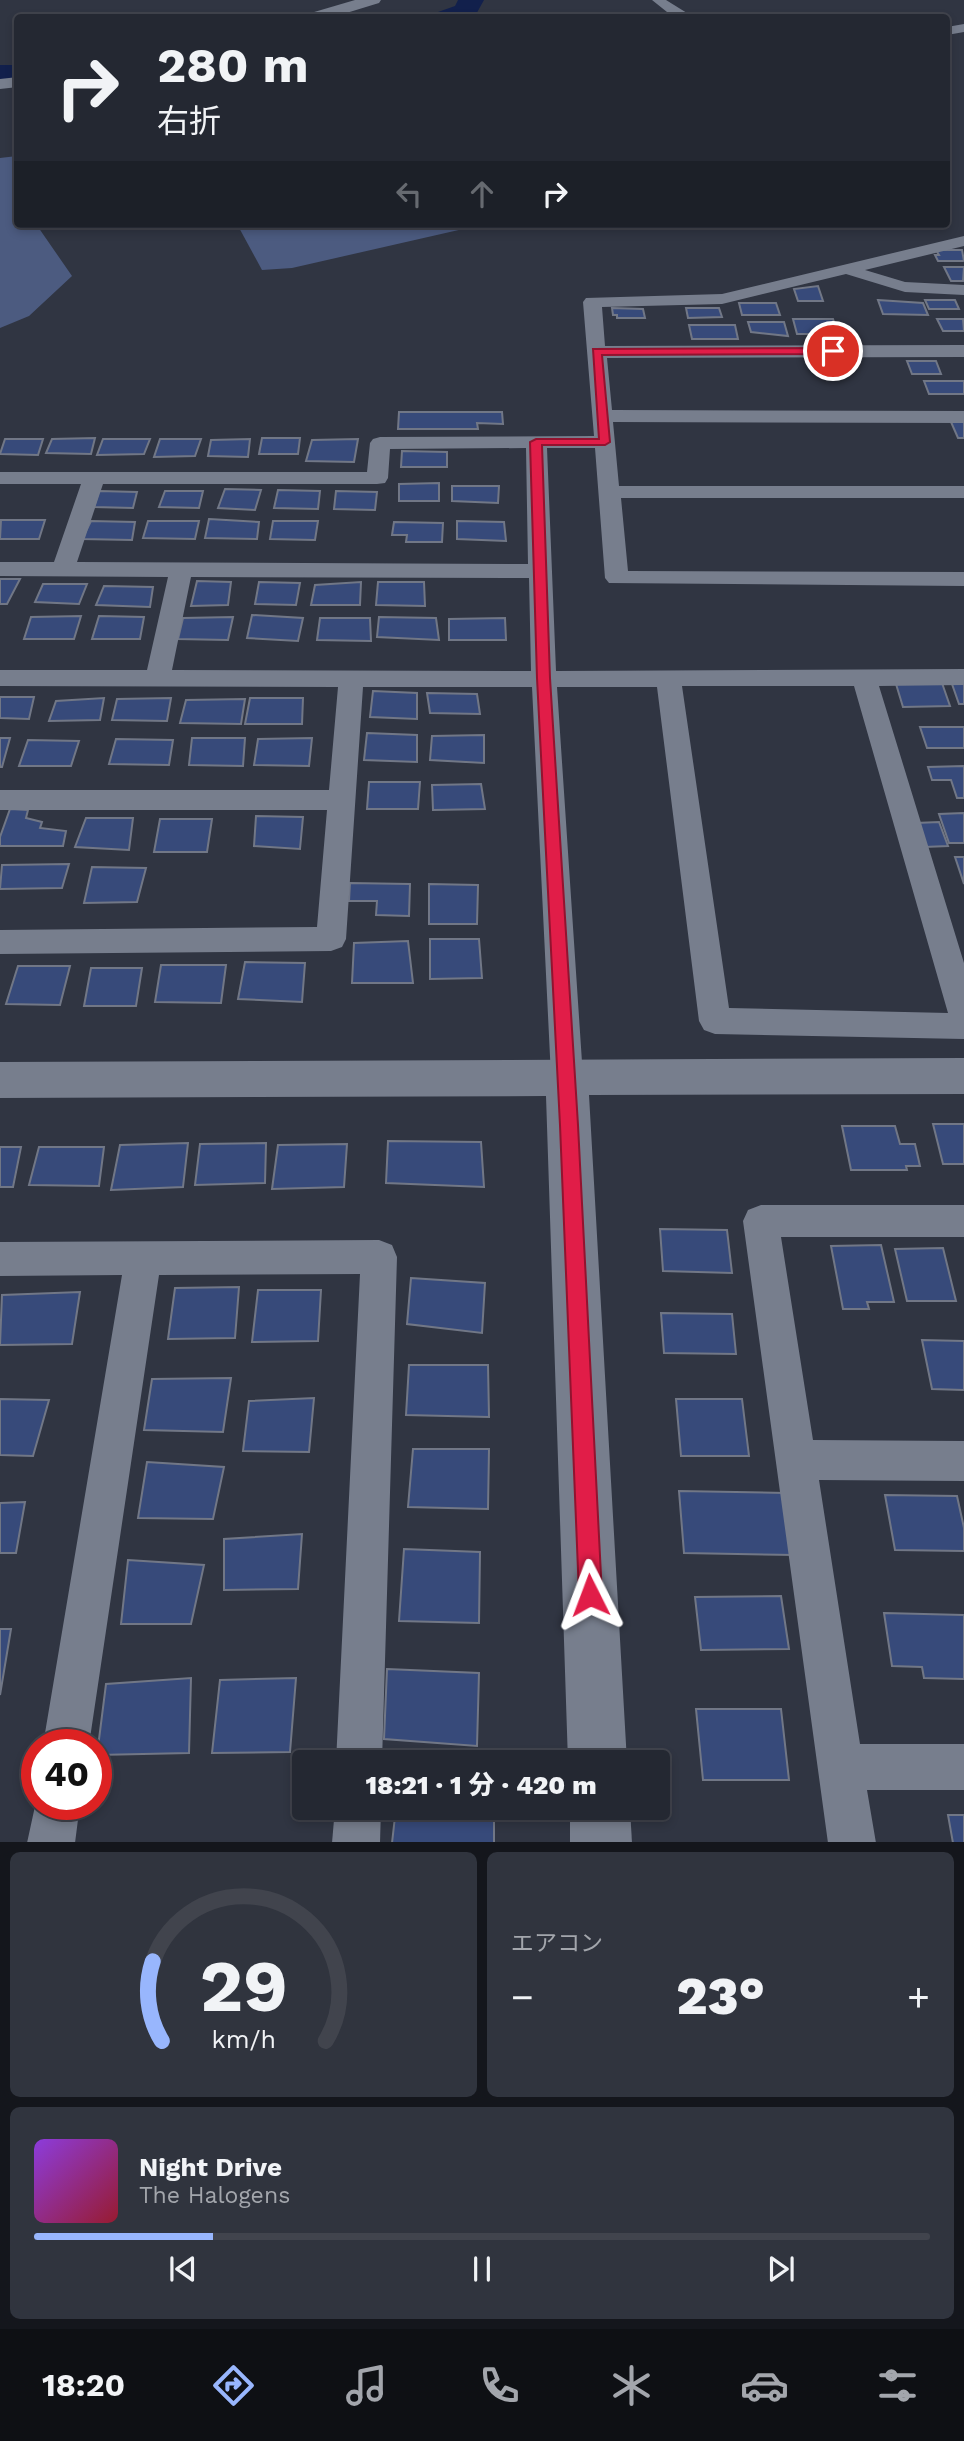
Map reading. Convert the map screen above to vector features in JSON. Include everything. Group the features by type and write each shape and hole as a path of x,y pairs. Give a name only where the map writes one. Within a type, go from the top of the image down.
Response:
{"street":[{"path":"324,14 373,0"},
{"path":"658,0 679,14"},
{"path":"964,241 722,299 592,302 617,578 964,579"},
{"path":"848,269 882,284 900,288 964,290"},
{"path":"597,352 964,351"},
{"path":"602,416 964,417"},
{"path":"536,442 544,678 567,1077 597,1750"},
{"path":"0,478 377,478 380,443 605,442"},
{"path":"63,570 94,478"},
{"path":"609,492 964,492"},
{"path":"0,569 540,571"},
{"path":"158,678 181,570"},
{"path":"864,677 964,1015"},
{"path":"0,678 964,677"},
{"path":"0,942 331,939 351,678"},
{"path":"668,678 715,1021 964,1026"},
{"path":"0,800 342,800"},
{"path":"0,1080 964,1076"},
{"path":"852,1842 761,1221 964,1221"},
{"path":"0,1259 379,1257 359,1750"},
{"path":"69,1729 142,1259"},
{"path":"796,1460 964,1461"},
{"path":"841,1767 964,1767"},
{"path":"51,1842 55,1820"},
{"path":"356,1842 357,1820"},
{"path":"600,1820 601,1842"}],"shaded area":[{"path":"14,156 14,228 39,228 72,276 29,316 0,328 0,158"},
{"path":"239,228 467,228 292,268 262,270"}],"building":[{"path":"936,250 962,250 964,261 938,261"},
{"path":"944,267 964,267 963,281 951,281"},
{"path":"818,286 823,301 798,301 794,289"},
{"path":"878,300 923,303 928,315 883,314"},
{"path":"925,300 955,300 959,309 929,309"},
{"path":"739,303 776,303 780,315 742,315"},
{"path":"612,308 643,309 645,318 617,318 617,315 613,315"},
{"path":"686,308 719,308 722,317 688,318"},
{"path":"793,319 833,319 838,334 797,334"},
{"path":"937,319 963,319 964,331 943,331"},
{"path":"748,322 784,322 788,336 751,332"},
{"path":"689,325 735,325 738,339 692,339"},
{"path":"907,361 936,361 941,374 912,374"},
{"path":"924,381 964,381 964,394 929,394"},
{"path":"399,412 502,412 503,424 477,423 478,429 398,429"},
{"path":"951,422 964,422 964,438 958,438"},
{"path":"95,438 91,454 46,453 52,439"},
{"path":"262,438 300,438 298,454 259,454"},
{"path":"5,439 43,439 38,455 0,454"},
{"path":"103,439 150,439 144,454 97,455"},
{"path":"160,439 201,439 195,456 154,457"},
{"path":"250,439 248,457 208,456 211,440"},
{"path":"358,439 354,462 306,461 312,440"},
{"path":"402,451 447,452 447,467 401,467"},
{"path":"439,483 439,501 399,501 399,484"},
{"path":"452,486 499,486 498,503 452,501"},
{"path":"225,489 261,490 255,510 218,508"},
{"path":"278,490 320,491 318,509 274,508"},
{"path":"99,491 137,492 133,508 94,507"},
{"path":"165,491 203,491 199,508 159,507"},
{"path":"336,491 377,492 375,510 334,509"},
{"path":"209,519 259,522 257,539 205,538"},
{"path":"1,520 45,520 39,539 0,539"},
{"path":"91,521 135,522 132,540 82,539"},
{"path":"148,521 199,521 195,539 143,538"},
{"path":"273,521 318,521 315,540 270,539"},
{"path":"457,521 504,522 506,541 457,539"},
{"path":"394,522 443,523 442,542 406,542 407,535 392,535"},
{"path":"0,579 20,579 7,604 0,604"},
{"path":"197,581 231,582 228,605 191,606"},
{"path":"259,582 300,583 296,605 255,604"},
{"path":"361,582 360,605 311,605 315,585"},
{"path":"378,582 424,582 425,606 376,605"},
{"path":"43,584 87,584 79,604 35,602"},
{"path":"104,586 153,587 150,607 96,605"},
{"path":"252,615 303,618 298,641 247,638"},
{"path":"81,616 74,639 24,639 31,617"},
{"path":"99,616 144,617 140,639 92,639"},
{"path":"233,617 228,640 178,639 183,618"},
{"path":"379,617 436,618 439,640 377,637"},
{"path":"320,618 370,618 371,641 317,640"},
{"path":"505,618 506,640 449,640 449,619"},
{"path":"942,683 950,706 903,707 896,684"},
{"path":"952,684 964,684 964,704 959,704"},
{"path":"373,691 417,693 417,719 370,717"},
{"path":"427,693 477,694 480,714 430,713"},
{"path":"0,697 34,697 29,719 0,718"},
{"path":"104,698 100,720 49,721 56,701"},
{"path":"171,698 167,721 112,720 117,699"},
{"path":"250,698 303,698 302,724 245,724"},
{"path":"245,699 241,724 180,723 186,700"},
{"path":"920,727 964,727 964,748 927,748"},
{"path":"367,733 417,735 417,762 364,760"},
{"path":"484,735 484,763 430,760 432,736"},
{"path":"0,738 10,738 2,767 0,767"},
{"path":"192,738 245,738 243,766 189,765"},
{"path":"312,738 309,766 254,765 258,739"},
{"path":"116,739 173,740 169,765 109,764"},
{"path":"28,740 79,741 71,766 19,766"},
{"path":"964,766 964,798 957,798 951,780 932,780 928,767"},
{"path":"369,782 420,782 418,809 367,809"},
{"path":"481,784 485,809 433,810 432,785"},
{"path":"10,809 28,810 26,818 42,822 40,828 66,831 63,846 0,846 0,837"},
{"path":"964,813 964,843 949,843 939,814"},
{"path":"256,816 303,817 300,849 254,846"},
{"path":"86,818 133,818 129,850 75,847"},
{"path":"160,819 212,819 207,852 154,852"},
{"path":"939,822 948,846 924,847 916,823"},
{"path":"955,857 964,857 964,884"},
{"path":"69,864 62,888 0,889 2,865"},
{"path":"92,867 146,868 137,902 84,903"},
{"path":"350,883 410,884 409,916 376,915 377,901 349,901"},
{"path":"429,884 478,885 477,924 429,924"},
{"path":"430,939 479,939 482,978 430,979"},
{"path":"408,941 413,983 352,983 354,943"},
{"path":"245,962 305,963 302,1002 238,999"},
{"path":"161,965 226,965 221,1003 155,1002"},
{"path":"18,966 70,966 60,1005 6,1004"},
{"path":"91,968 142,968 136,1006 84,1006"},
{"path":"933,1124 964,1124 964,1164 943,1164"},
{"path":"842,1126 895,1126 900,1144 915,1144 920,1166 906,1166 907,1170 851,1170"},
{"path":"388,1141 481,1142 484,1187 386,1183"},
{"path":"188,1143 183,1187 111,1190 120,1145"},
{"path":"266,1143 265,1183 195,1185 200,1144"},
{"path":"347,1144 344,1187 272,1189 278,1145"},
{"path":"0,1147 21,1147 13,1187 0,1187"},
{"path":"39,1147 104,1147 99,1186 29,1185"},
{"path":"660,1229 727,1230 732,1273 663,1271"},
{"path":"881,1245 894,1302 867,1302 869,1309 843,1309 831,1246"},
{"path":"943,1248 956,1301 907,1301 895,1249"},
{"path":"411,1278 485,1283 482,1333 407,1324"},
{"path":"239,1287 235,1338 168,1339 175,1288"},
{"path":"258,1290 321,1290 318,1341 252,1342"},
{"path":"80,1292 72,1344 0,1345 2,1295"},
{"path":"661,1313 732,1314 736,1354 664,1353"},
{"path":"922,1340 964,1341 964,1390 932,1389"},
{"path":"409,1365 488,1365 489,1417 406,1415"},
{"path":"231,1378 223,1432 144,1430 152,1379"},
{"path":"314,1398 309,1452 243,1451 249,1401"},
{"path":"0,1399 49,1400 33,1456 0,1455"},
{"path":"676,1399 742,1399 749,1456 681,1456"},
{"path":"413,1449 489,1449 488,1509 408,1507"},
{"path":"147,1462 224,1467 213,1519 138,1518"},
{"path":"679,1491 786,1493 794,1555 684,1553"},
{"path":"885,1495 957,1496 964,1528 964,1551 895,1550"},
{"path":"25,1502 16,1553 0,1553 0,1503"},
{"path":"302,1534 298,1589 224,1590 224,1539"},
{"path":"404,1549 480,1552 479,1623 399,1621"},
{"path":"128,1560 204,1565 191,1624 121,1624"},
{"path":"781,1596 789,1649 701,1650 695,1597"},
{"path":"884,1613 964,1615 964,1679 924,1678 922,1667 892,1666"},
{"path":"0,1629 11,1629 0,1695"},
{"path":"387,1669 479,1673 477,1746 384,1739"},
{"path":"191,1678 189,1753 112,1755 112,1729 100,1729 106,1684"},
{"path":"296,1678 290,1752 212,1753 220,1680"},
{"path":"696,1709 781,1709 789,1780 703,1780"},
{"path":"948,1815 964,1815 964,1842 953,1842"},
{"path":"395,1820 494,1820 494,1842 392,1842"}],"waterway":[{"path":"458,14 466,11 471,0"},
{"path":"0,74 14,74"}],"route":[{"path":"590,1595 567,1077 544,678 536,442 605,442 597,352 833,351"}]}
